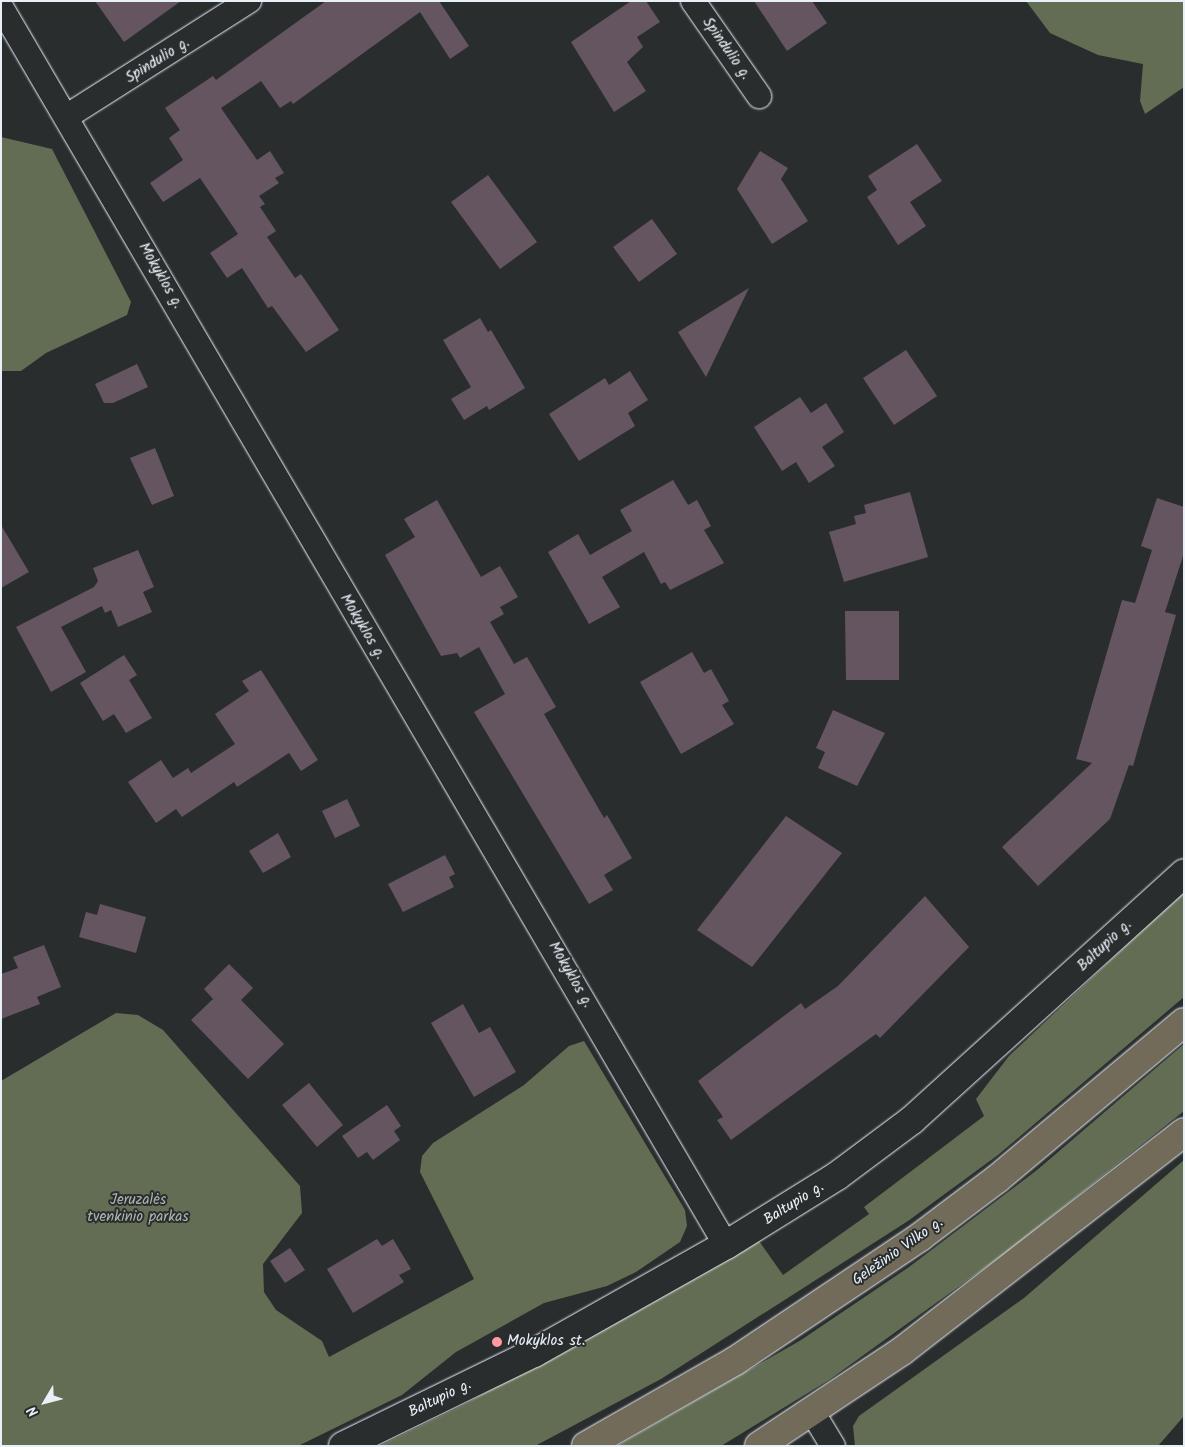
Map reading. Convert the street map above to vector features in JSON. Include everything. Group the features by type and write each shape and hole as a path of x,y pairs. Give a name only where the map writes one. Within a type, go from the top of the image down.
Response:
{"highway":[{"name":"Geležinio Vilko g.","path":"586,1446 735,1361 920,1237 998,1179 1184,1022"},
{"path":"759,1446 813,1412 995,1282 1184,1132"}],"street":[{"name":"Spindulio g.","path":"66,117 249,1"},
{"name":"Spindulio g.","path":"693,1 759,96"},
{"name":"Mokyklos g.","path":"1,7 726,1245"},
{"name":"Baltupio g.","path":"343,1446 534,1353 726,1245 837,1176 912,1120 1184,873"},
{"path":"813,1412 834,1446"}],"green space":[{"path":"1026,1 1184,1 1184,87 1145,114 1140,101 1143,64 1098,55 1050,33"},
{"path":"1,137 52,149 131,302 127,315 46,353 21,371 1,371"},
{"path":"1184,891 1184,997 998,1155 908,1221 661,1379 535,1446 379,1446 467,1403 759,1241 783,1275 869,1214 864,1207 984,1116 976,1099 1009,1056"},
{"name":"Jeruzalės tvenkinio parkas","path":"116,1013 138,1015 163,1030 300,1186 302,1213 263,1264 264,1292 276,1310 322,1341 329,1357 474,1279 420,1172 422,1156 433,1143 524,1085 569,1046 584,1041 685,1210 687,1226 680,1242 636,1272 607,1286 544,1303 456,1352 402,1395 298,1446 1,1446 1,1081"},
{"path":"1184,1044 1184,1111 1004,1254 829,1380 721,1446 617,1446 801,1340 909,1267 1037,1170"},
{"path":"1184,1160 1184,1416 1158,1446 855,1446 853,1426 859,1416 1024,1298"}],"building":[{"path":"95,1 181,1 124,42"},
{"path":"326,1 439,1 469,46 450,59 420,12 293,104 291,101 280,108 261,81 221,108 257,160 270,151 284,173 275,178 279,183 259,196 265,204 260,207 276,231 267,237 295,278 301,274 339,330 306,352 272,306 268,308 242,268 227,278 210,253 238,234 200,178 163,202 150,183 183,160 169,138 180,130 165,108 213,76 216,80"},
{"path":"631,1 646,1 660,22 637,37 643,47 627,62 646,91 614,112 571,42"},
{"path":"754,1 812,1 827,23 787,51"},
{"path":"917,144 942,181 910,202 926,226 898,245 867,197 877,190 868,176"},
{"path":"760,151 788,168 781,179 808,221 772,244 737,189"},
{"path":"488,175 537,242 500,269 451,202"},
{"path":"652,219 677,254 639,282 613,247"},
{"path":"749,288 706,377 678,332"},
{"path":"480,318 488,332 491,330 525,388 489,410 487,406 464,420 451,399 471,387 443,340"},
{"path":"906,350 937,396 894,425 863,378"},
{"path":"137,364 148,387 113,403 104,403 95,384"},
{"path":"630,371 648,400 628,413 635,426 579,461 549,414 605,378 609,385"},
{"path":"800,397 811,413 826,403 844,432 822,447 835,466 809,483 796,462 782,471 754,427"},
{"path":"155,448 174,496 152,505 130,458"},
{"path":"673,480 688,505 697,500 711,526 704,530 724,563 670,590 665,582 661,584 644,552 602,577 620,607 589,624 548,552 578,534 590,555 632,531 620,510"},
{"path":"910,492 928,557 844,582 829,532 856,524 854,516 866,513 864,505"},
{"path":"1157,498 1184,507 1184,553 1165,612 1176,615 1133,766 1129,765 1110,819 1038,886 1002,847 1092,763 1076,759 1122,600 1135,603 1152,550 1141,546"},
{"path":"437,500 481,577 500,566 518,597 500,607 504,614 490,622 514,664 527,657 556,707 544,714 604,818 607,815 632,858 604,875 613,890 589,904 474,712 505,694 479,647 460,658 457,653 441,656 385,555 415,537 404,519"},
{"path":"1,525 29,572 1,588"},
{"path":"138,550 154,587 143,592 152,612 118,627 111,610 105,613 102,606 61,627 86,672 51,692 16,627 94,587 98,581 93,568"},
{"path":"845,611 899,611 899,680 846,680"},
{"path":"692,652 704,673 711,669 729,701 722,705 734,724 681,754 640,682"},
{"path":"124,655 137,675 129,680 152,718 126,733 114,714 103,721 80,683"},
{"path":"261,670 318,760 301,771 289,753 237,787 234,782 182,817 176,809 156,823 128,782 161,760 173,778 188,768 191,773 235,744 215,714 249,691 242,681"},
{"path":"833,710 885,733 857,786 818,768 825,752 816,748"},
{"path":"347,799 360,826 335,838 322,811"},
{"path":"786,816 842,853 752,967 697,930"},
{"path":"278,833 291,857 263,873 249,851"},
{"path":"445,855 455,874 449,877 454,887 403,912 388,884"},
{"path":"925,896 969,947 880,1038 876,1034 731,1140 717,1120 723,1117 698,1081 801,1003 805,1009 838,986"},
{"path":"100,904 146,917 136,953 79,937 86,912 97,915"},
{"path":"44,945 61,987 37,997 40,1004 1,1019 1,974 18,968 13,957"},
{"path":"229,964 253,988 241,1000 284,1044 248,1079 191,1020 213,999 204,989"},
{"path":"463,1004 479,1033 490,1027 516,1072 474,1097 431,1023"},
{"path":"309,1083 343,1125 317,1147 282,1105"},
{"path":"387,1105 401,1126 394,1131 400,1140 373,1160 367,1152 358,1158 342,1136"},
{"path":"377,1239 382,1246 393,1239 411,1269 399,1275 404,1282 353,1313 327,1269"},
{"path":"290,1248 305,1270 285,1283 270,1261"}],"place":[{"name":"Mokyklos st.","path":"497,1342"}]}
